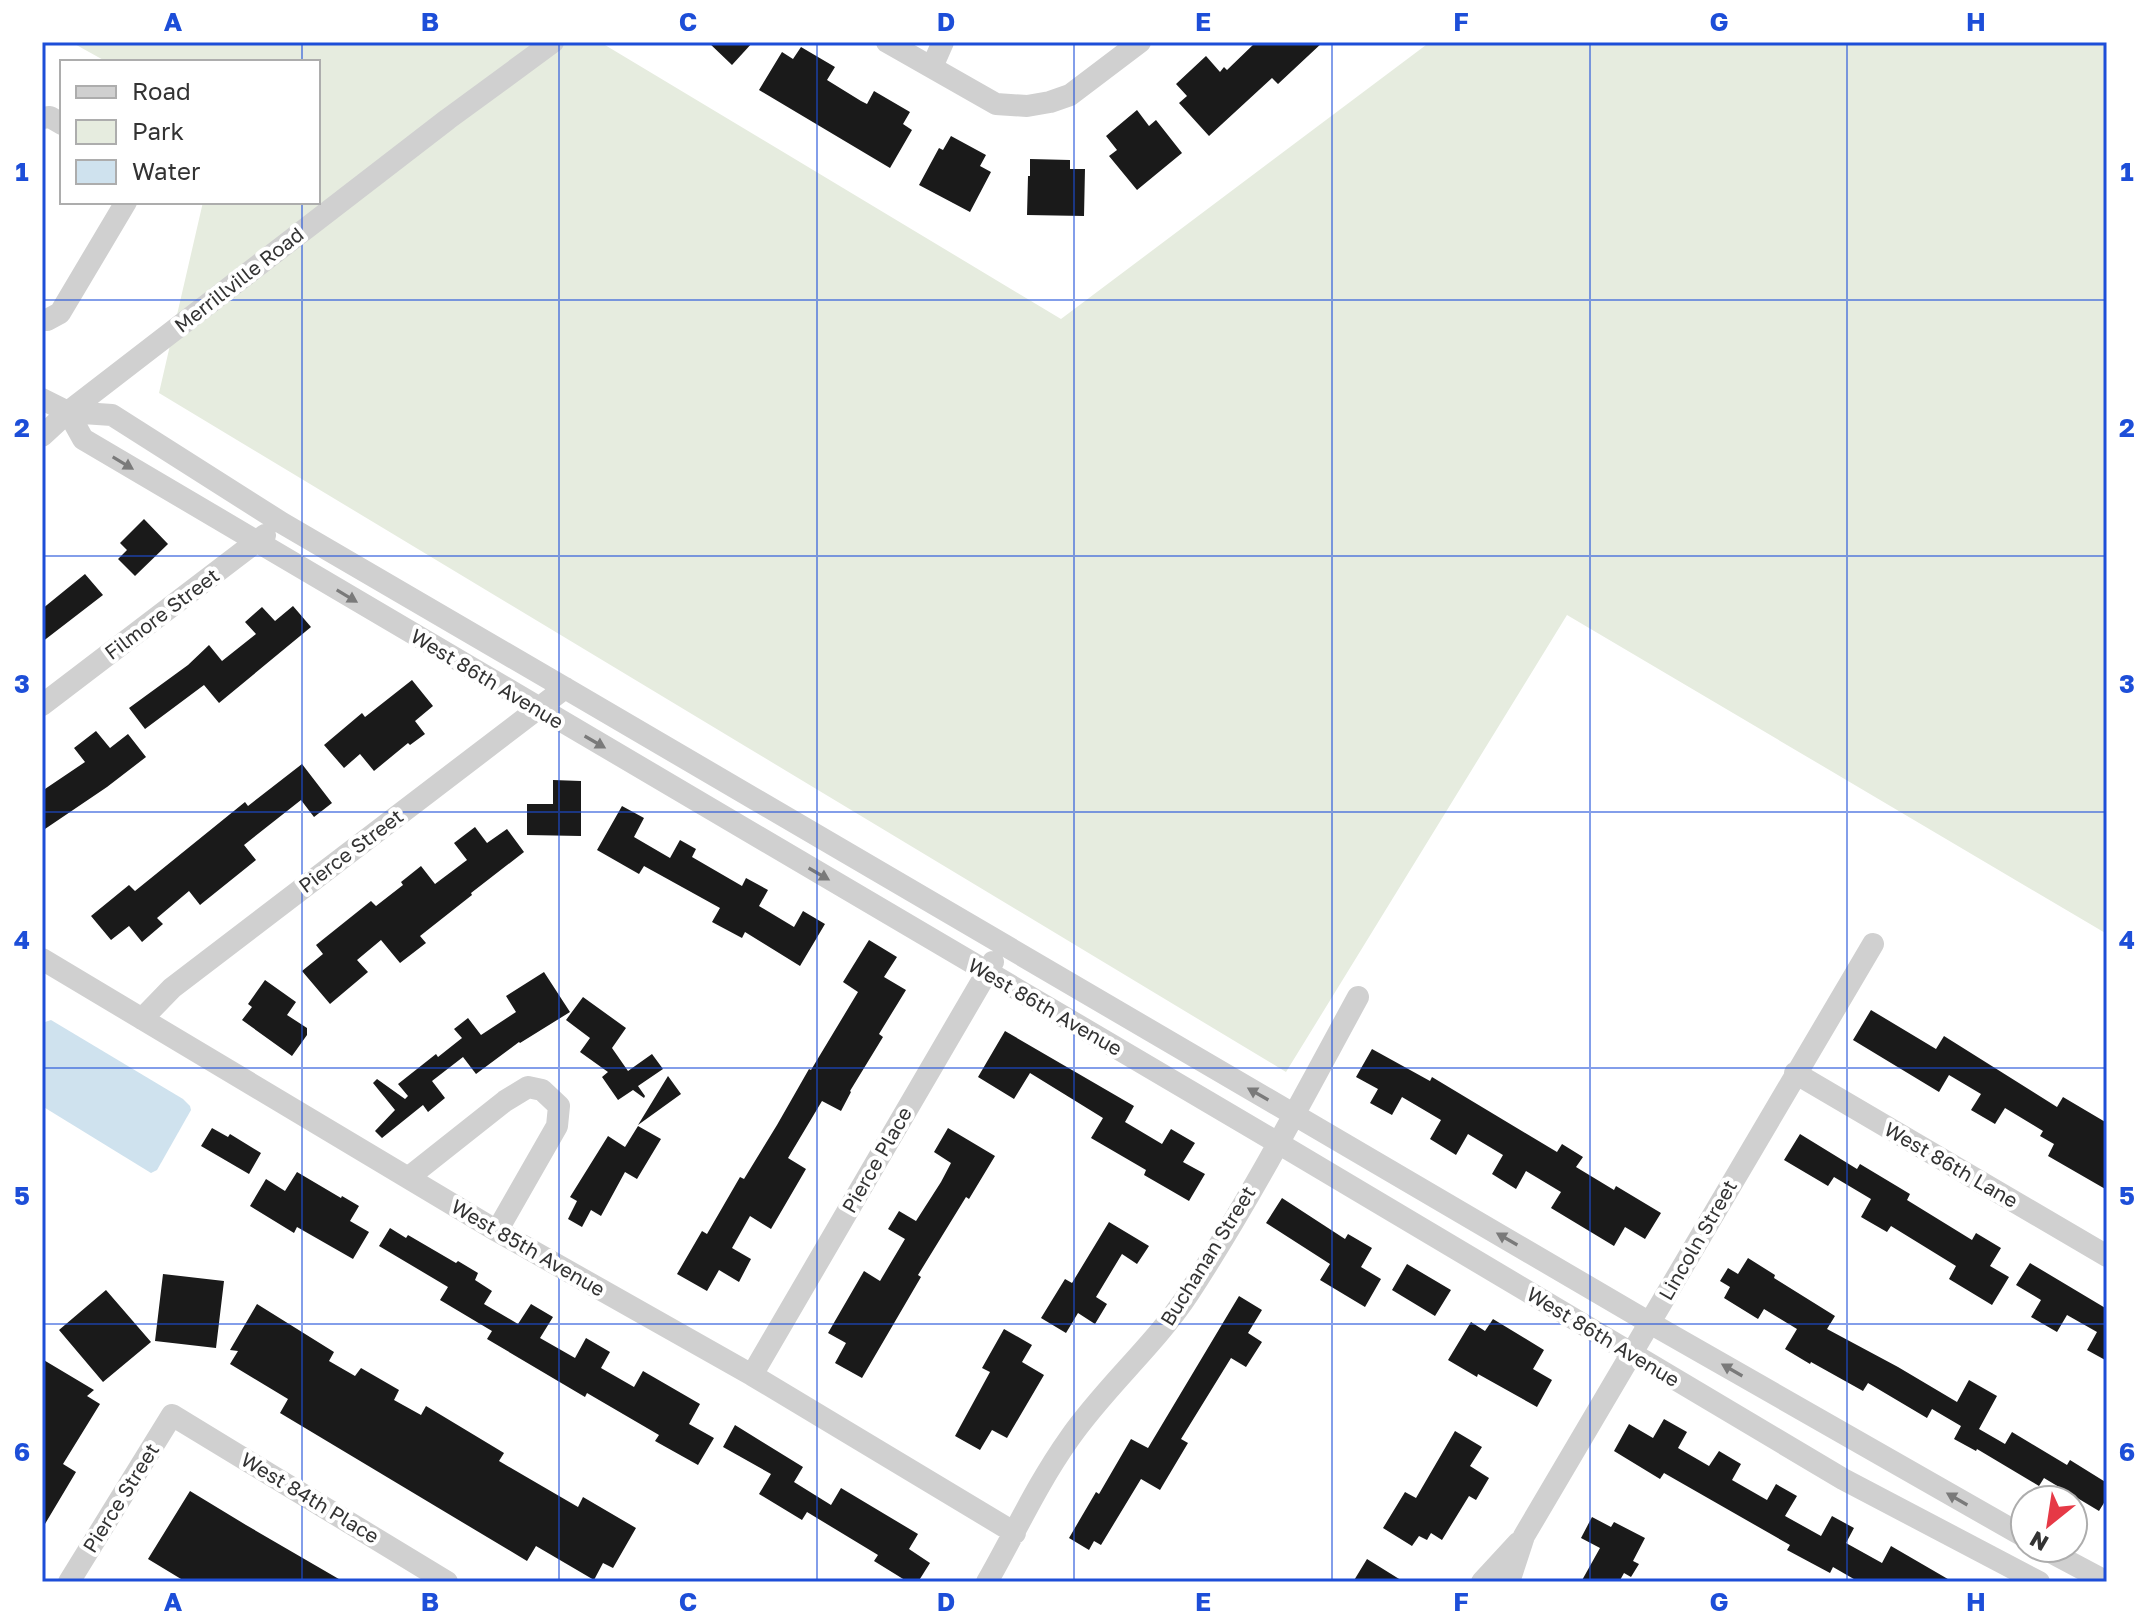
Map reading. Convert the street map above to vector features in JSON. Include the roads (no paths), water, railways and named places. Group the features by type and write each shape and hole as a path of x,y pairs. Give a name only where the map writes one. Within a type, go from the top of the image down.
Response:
{"street":[{"name":"Merrillville Road","path":"42,436 68,412 448,119 553,42"},
{"path":"887,42 996,104 1027,106 1070,95 1140,42"},
{"path":"932,67 943,42"},
{"path":"42,319 47,320 60,313 125,204"},
{"name":"West 86th Avenue","path":"42,399 68,412 112,415 282,523 1650,1323 2009,1528"},
{"name":"West 86th Avenue","path":"68,412 83,439 256,542 1843,1479 2033,1581"},
{"name":"Filmore Street","path":"42,705 282,523"},
{"name":"Pierce Street","path":"142,1019 172,988 565,688"},
{"name":"Pierce Place","path":"752,1375 1003,944"},
{"name":"Lincoln Street","path":"1482,1582 1524,1536 1873,944"},
{"name":"West 85th Avenue","path":"42,959 497,1231 752,1375 1015,1533"},
{"name":"Buchanan Street","path":"987,1582 1070,1438 1164,1328 1189,1292 1278,1143 1358,997"},
{"name":"West 86th Lane","path":"1795,1073 2107,1256"},
{"path":"409,1177 505,1101 528,1087 542,1090 559,1106 557,1126 497,1231"},
{"name":"Pierce Street","path":"69,1582 172,1415"},
{"name":"West 84th Place","path":"172,1415 447,1582"},
{"name":"Lincoln Street","path":"1509,1582 1524,1536"},
{"path":"2074,1564 2107,1582"}],"water":[{"path":"51,1020 190,1106 191,1110 157,1170 151,1173 42,1106 42,1023"}]}
